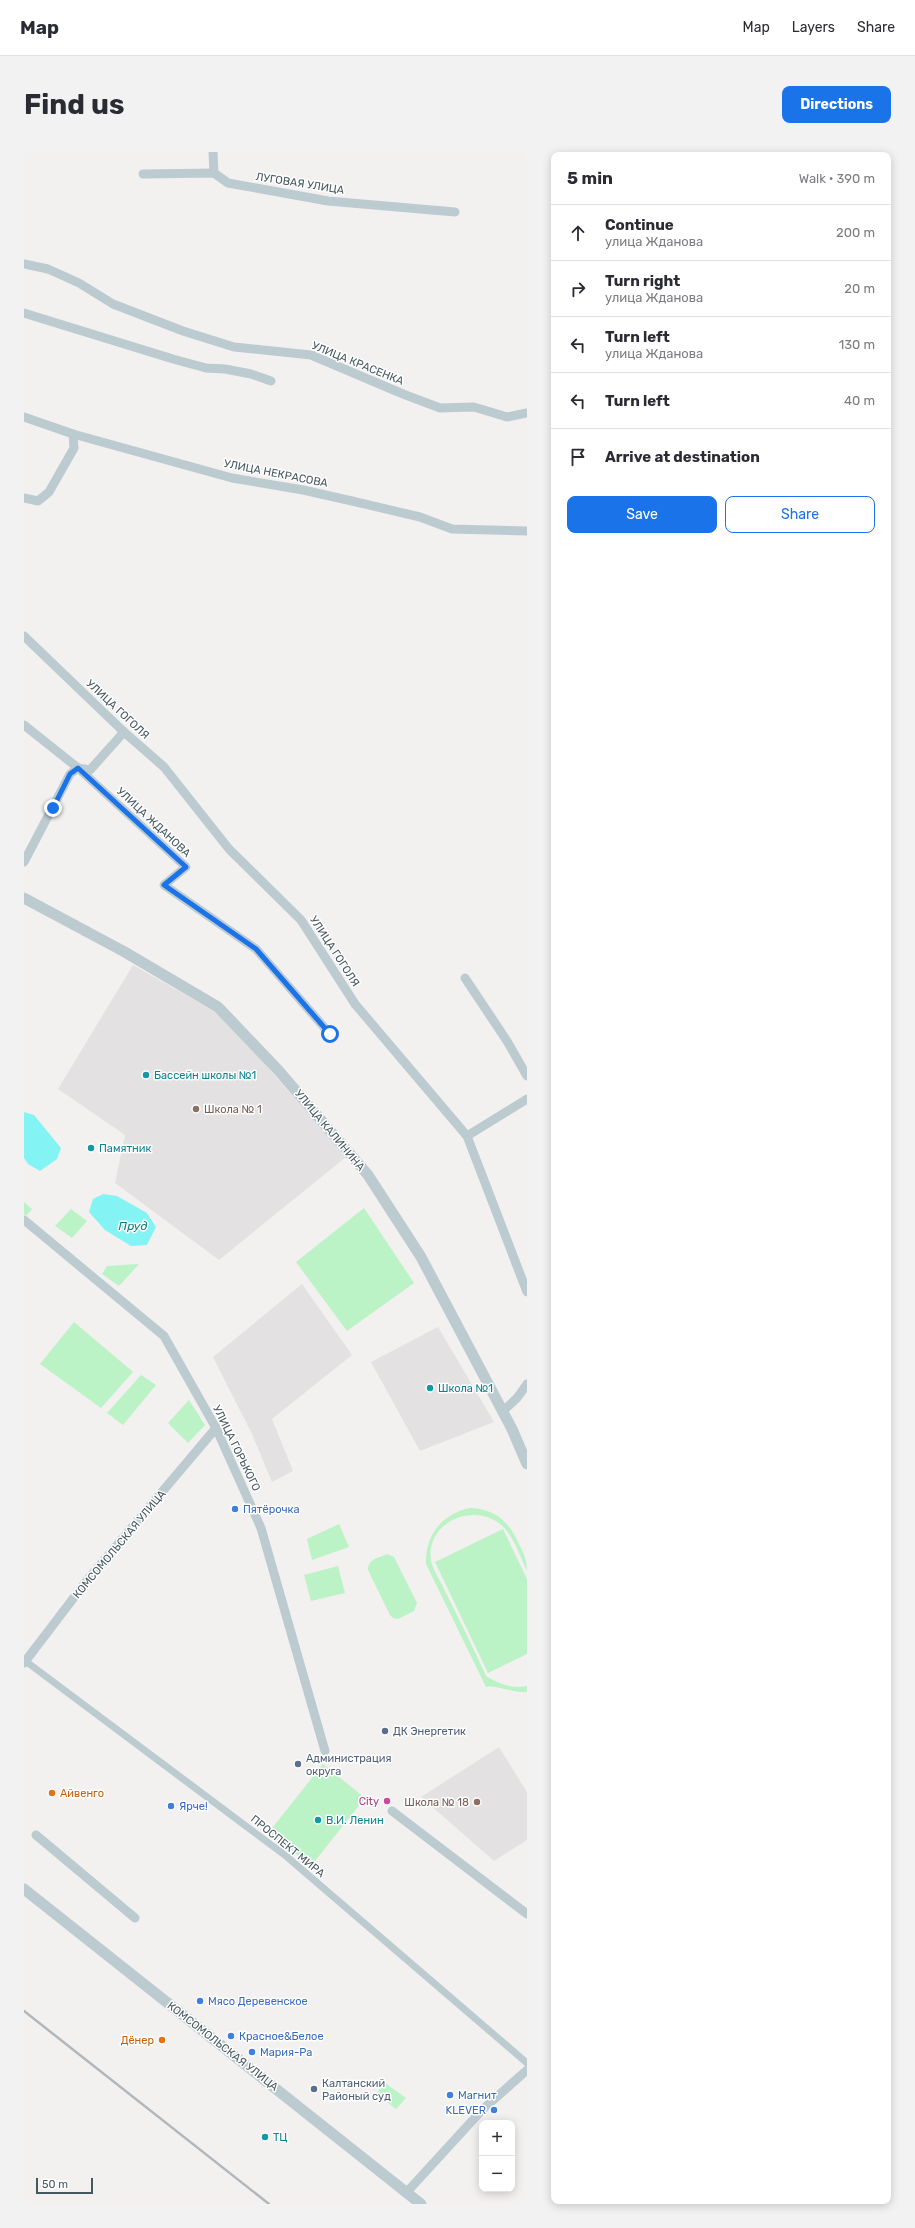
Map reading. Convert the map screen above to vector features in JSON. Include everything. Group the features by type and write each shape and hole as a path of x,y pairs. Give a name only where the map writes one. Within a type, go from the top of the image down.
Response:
{"street":[{"path":"143,174 214,173 213,152"},
{"name":"ЛУГОВАЯ УЛИЦА","path":"214,173 228,183 328,201 456,212"},
{"name":"УЛИЦА КРАСЕНКА","path":"24,264 48,269 79,284 113,304 183,332 234,346 311,355 440,408 474,407 508,417 527,413"},
{"path":"24,314 173,360 206,368 225,369 244,373 271,381"},
{"name":"УЛИЦА НЕКРАСОВА","path":"24,417 73,434 232,478 304,490 352,501 420,517 452,529 527,531"},
{"path":"24,498 38,501 49,492 74,448 73,434"},
{"name":"УЛИЦА ГОГОЛЯ","path":"24,636 124,732 164,767 229,849 301,920 355,1004 467,1136 527,1292"},
{"name":"УЛИЦА ЖДАНОВА","path":"24,725 78,768 186,867 164,885 256,949 330,1034"},
{"path":"24,862 27,846 70,774 78,768 90,770 124,732"},
{"name":"УЛИЦА КАЛИНИНА","path":"24,898 123,951 218,1007 279,1071 368,1175 421,1257 502,1412 524,1448 527,1464"},
{"path":"465,978 507,1041 527,1076"},
{"path":"467,1136 527,1099"},
{"name":"УЛИЦА ГОРЬКОГО","path":"24,1220 164,1336 216,1428 261,1528 325,1751"},
{"path":"502,1412 517,1398 527,1384"},
{"name":"КОМСОМОЛЬСКАЯ УЛИЦА","path":"24,1661 85,1583 216,1428"},
{"name":"ПРОСПЕКТ МИРА","path":"24,1661 286,1856 527,2063"},
{"path":"392,1811 527,1914"},
{"path":"36,1835 135,1918"},
{"name":"КОМСОМОЛЬСКАЯ УЛИЦА","path":"24,1889 421,2204"},
{"path":"406,2193 482,2110 527,2070"}],"shaded area":[{"name":"Школа № 1","path":"133,965 223,1016 346,1157 219,1260 115,1183 125,1135 58,1089"},
{"path":"302,1284 352,1355 272,1419 293,1471 272,1482 252,1434 213,1357"},
{"name":"Школа №1","path":"438,1327 494,1422 420,1451 371,1362"},
{"name":"Школа № 18","path":"499,1747 527,1792 527,1840 494,1861 421,1797"}],"green space":[{"path":"24,1202 32,1209 26,1216 24,1214"},
{"path":"364,1208 414,1283 347,1331 296,1262"},
{"path":"71,1209 87,1221 72,1238 55,1226"},
{"path":"139,1264 119,1286 102,1274 107,1266"},
{"path":"74,1322 133,1372 101,1408 40,1364"},
{"path":"141,1375 156,1385 123,1425 107,1413"},
{"path":"189,1400 205,1425 188,1443 168,1423"},
{"path":"470,1508 493,1513 505,1522 514,1534 523,1552 527,1571 516,1546 505,1528 489,1518 477,1515 464,1516 453,1520 443,1527 435,1536 431,1548 432,1565 486,1676 506,1685 516,1687 527,1686 527,1692 489,1686 486,1687 426,1564 426,1554 432,1535 437,1527 451,1515"},
{"path":"339,1524 349,1547 312,1560 307,1539"},
{"path":"503,1529 527,1579 527,1654 488,1673 435,1562"},
{"path":"387,1554 394,1557 417,1603 414,1611 398,1619 393,1618 390,1615 368,1570 368,1566 372,1561"},
{"path":"338,1566 345,1593 311,1601 304,1575"},
{"path":"323,1764 365,1798 311,1866 269,1832"},
{"path":"385,2083 406,2098 396,2109 376,2094"}],"water":[{"path":"24,1112 34,1115 61,1148 57,1159 40,1171 28,1164 24,1158"},
{"name":"Пруд","path":"103,1194 117,1196 147,1213 156,1227 147,1245 131,1246 105,1230 89,1212 93,1199"}],"railway":[{"path":"24,2011 269,2204"}],"place":[{"name":"Бассейн школы №1","path":"146,1075"},
{"name":"Школа № 1","path":"196,1109"},
{"name":"Памятник","path":"91,1148"},
{"name":"Школа №1","path":"430,1388"},
{"name":"Пятёрочка","path":"235,1509"},
{"name":"ДК Энергетик","path":"385,1731"},
{"name":"Администрация округа","path":"298,1764"},
{"name":"Айвенго","path":"52,1793"},
{"name":"City","path":"387,1801"},
{"name":"Школа № 18","path":"477,1802"},
{"name":"Ярче!","path":"171,1806"},
{"name":"В.И. Ленин","path":"318,1820"},
{"name":"Мясо Деревенское","path":"200,2001"},
{"name":"Красное&Белое","path":"231,2036"},
{"name":"Дёнер","path":"162,2040"},
{"name":"Мария-Ра","path":"252,2052"},
{"name":"Калтанский Районый суд","path":"314,2089"},
{"name":"Магнит","path":"450,2095"},
{"name":"KLEVER","path":"494,2110"},
{"name":"ТЦ","path":"265,2137"}],"route":[{"path":"53,808 70,774 78,768 186,867 164,885 256,949 330,1034"}]}
